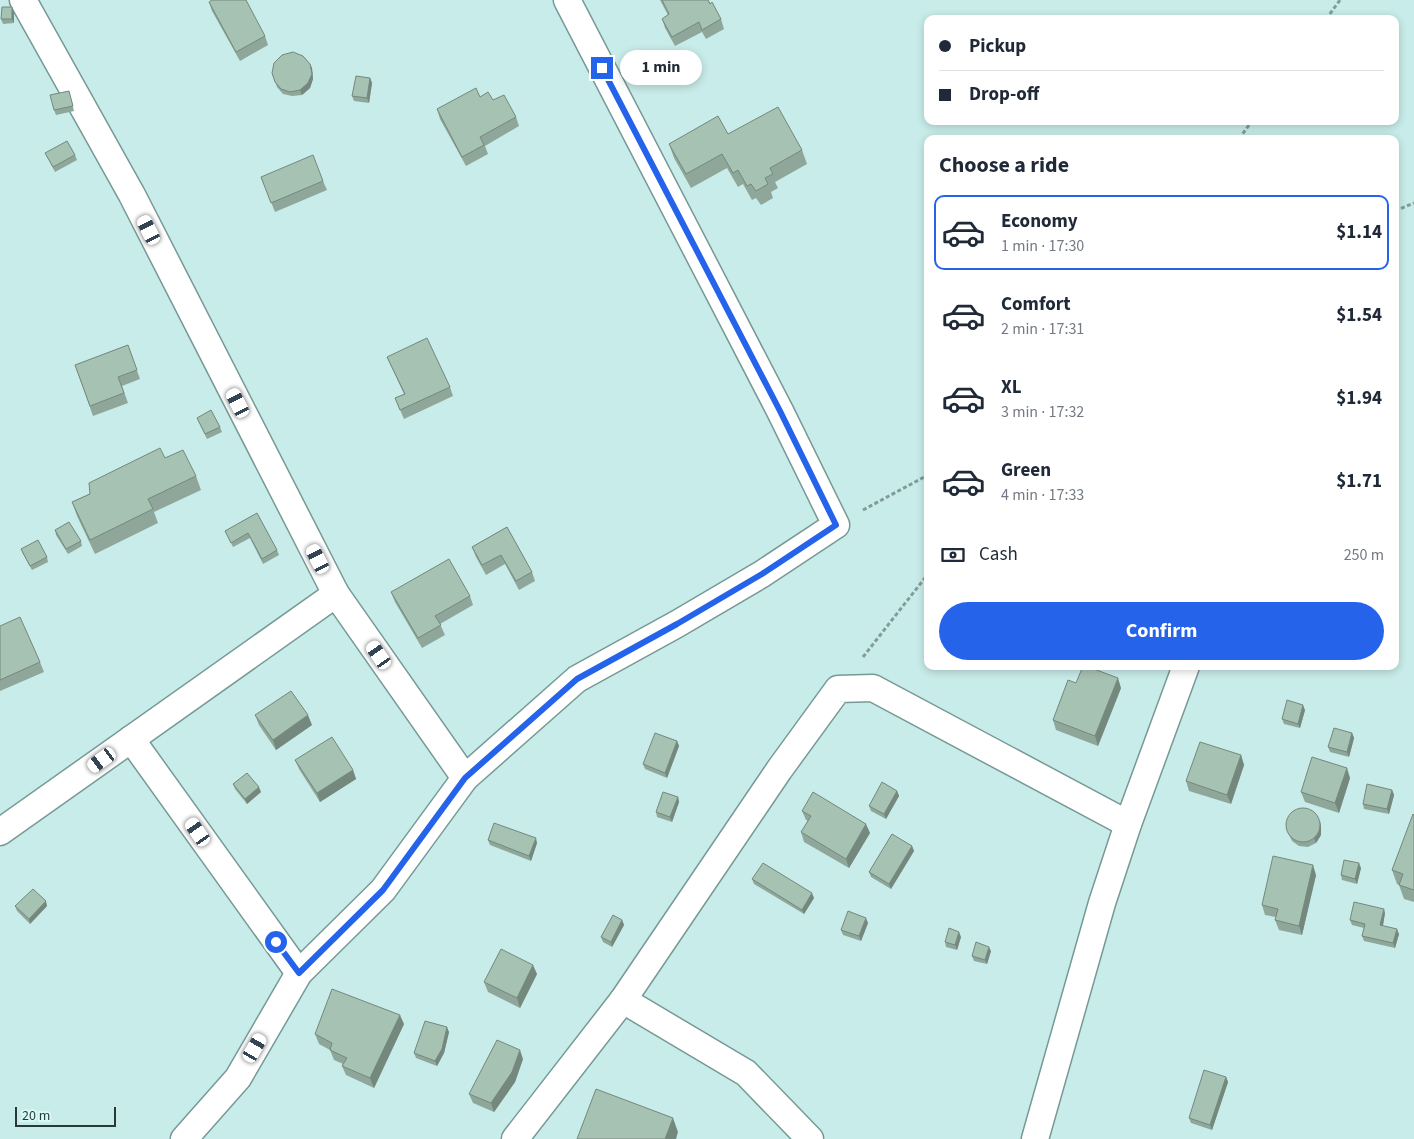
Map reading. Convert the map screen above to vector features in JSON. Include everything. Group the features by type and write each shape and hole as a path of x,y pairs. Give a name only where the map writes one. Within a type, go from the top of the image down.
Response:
{"street":[{"path":"23,0 132,195 336,594 465,778"},
{"path":"184,1139 238,1078 299,973 383,890 465,778 577,679 677,624 762,574 836,525 780,411 567,0"},
{"path":"0,832 336,594"},
{"path":"1035,1139 1102,903 1128,824 1185,670"},
{"path":"515,1139 623,1000 780,770 838,689 873,688 1128,824"},
{"path":"131,739 299,973"},
{"path":"623,1000 746,1073 810,1139"}],"path":[{"path":"1329,15 1340,0"},
{"path":"1399,209 1414,203"},
{"path":"836,525 924,478"},
{"path":"838,689 924,579"}],"building":[{"path":"212,0 246,0 265,36 236,52 209,2"},
{"path":"662,0 708,0 710,4 712,2 721,19 702,30 699,22 672,37 662,19 669,14"},
{"path":"2,7 12,7 12,19 1,19"},
{"path":"293,52 303,56 310,64 312,74 308,83 300,90 290,92 281,89 275,82 272,73 274,63 282,55"},
{"path":"356,76 370,78 367,98 352,96"},
{"path":"476,88 480,97 488,92 493,100 504,95 516,117 480,137 484,145 462,157 437,109"},
{"path":"69,91 73,106 54,110 50,95"},
{"path":"778,107 802,150 770,168 773,174 765,178 768,184 756,191 751,184 747,186 738,170 733,173 722,154 686,174 669,144 718,116 728,134"},
{"path":"67,141 75,155 53,167 45,153"},
{"path":"313,155 323,181 271,203 261,177"},
{"path":"427,338 450,387 400,410 395,398 405,394 387,357"},
{"path":"128,345 137,370 118,377 124,393 90,406 75,365"},
{"path":"211,410 220,427 205,434 197,418"},
{"path":"160,448 165,458 183,450 196,476 148,499 153,509 90,540 72,502 90,494 89,483"},
{"path":"257,513 277,550 262,559 248,533 231,543 225,531"},
{"path":"69,522 81,541 66,549 55,530"},
{"path":"507,527 532,572 516,581 501,555 482,565 472,547"},
{"path":"38,540 47,557 30,566 21,549"},
{"path":"449,559 470,596 435,616 441,625 418,638 391,592"},
{"path":"20,617 40,662 0,680 0,626"},
{"path":"1081,670 1097,670 1118,678 1095,736 1053,720 1068,680 1076,683"},
{"path":"291,691 308,715 273,740 255,715"},
{"path":"1287,700 1303,705 1298,724 1282,719"},
{"path":"1334,728 1352,733 1347,752 1328,747"},
{"path":"655,733 677,741 665,773 643,764"},
{"path":"332,737 353,770 317,793 295,760"},
{"path":"1200,742 1241,755 1227,795 1186,781"},
{"path":"1312,757 1347,768 1335,803 1301,792"},
{"path":"247,773 259,787 245,799 233,784"},
{"path":"882,782 897,791 884,814 869,806"},
{"path":"1367,784 1392,790 1387,809 1363,804"},
{"path":"663,792 678,797 670,817 656,812"},
{"path":"813,792 866,824 846,859 801,832 811,816 802,811"},
{"path":"1303,808 1315,813 1320,825 1315,837 1303,842 1291,837 1286,825 1291,813"},
{"path":"1413,814 1414,890 1399,885 1403,874 1392,870"},
{"path":"494,823 536,838 529,856 488,840"},
{"path":"892,834 912,846 889,884 869,872"},
{"path":"1273,856 1313,865 1299,926 1275,920 1278,909 1262,905"},
{"path":"1344,860 1359,863 1355,879 1341,875"},
{"path":"763,863 812,893 802,910 752,879"},
{"path":"33,889 46,901 29,919 15,906"},
{"path":"1354,902 1384,909 1380,925 1397,929 1393,943 1362,936 1365,924 1350,920"},
{"path":"848,911 866,918 859,936 841,930"},
{"path":"613,915 622,920 611,942 601,937"},
{"path":"949,928 959,932 955,945 945,942"},
{"path":"976,942 989,947 985,960 972,956"},
{"path":"501,949 533,965 517,998 484,982"},
{"path":"332,989 400,1015 370,1078 342,1066 347,1058 330,1050 332,1043 315,1034"},
{"path":"425,1021 447,1027 442,1049 435,1061 414,1053"},
{"path":"497,1040 520,1050 512,1072 491,1103 469,1094"},
{"path":"1204,1070 1226,1077 1210,1125 1189,1118"},
{"path":"596,1089 673,1118 665,1139 577,1139"}],"route":[{"path":"276,942 299,973 383,890 465,778 577,679 677,624 762,574 836,525 780,411 602,68"}]}
